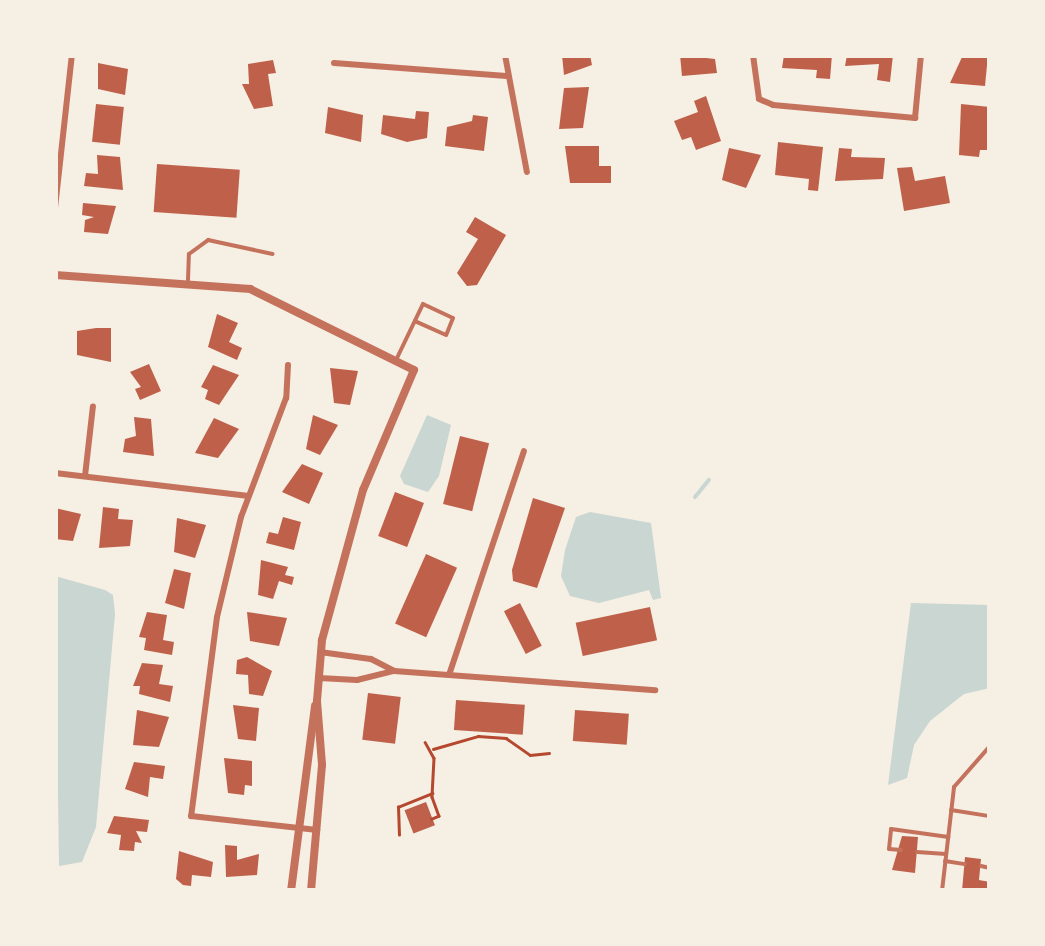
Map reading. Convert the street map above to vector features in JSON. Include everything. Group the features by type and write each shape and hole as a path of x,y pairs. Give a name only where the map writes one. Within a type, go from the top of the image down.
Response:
{"street":[{"path":"55,208 72,55"},
{"path":"505,55 527,172"},
{"path":"753,55 758,99 773,105 915,118 921,55"},
{"path":"334,62 507,76"},
{"path":"55,275 188,280 267,295 414,370 354,519 320,652 291,891"},
{"path":"288,365 286,398 247,496 211,647 191,816 317,830"},
{"path":"85,476 93,406"},
{"path":"449,675 524,451"},
{"path":"55,473 247,496"},
{"path":"320,652 371,659 394,671"},
{"path":"317,678 357,680 394,671 655,690"},
{"path":"312,891 323,741 317,701"}],"lane":[{"path":"188,280 189,254 208,240 273,254"},
{"path":"397,358 423,304 453,318 446,335 416,322"},
{"path":"942,891 959,776 990,746"},
{"path":"951,810 990,816"},
{"path":"901,850 889,849 891,829 948,837"},
{"path":"917,852 965,864"},
{"path":"981,866 990,868"}],"path":[{"path":"433,749 472,734 504,736 527,754 549,753"},
{"path":"425,742 433,749 434,758 432,793 439,816 432,819"},
{"path":"399,835 398,807 432,793"}],"shaded area":[{"path":"427,415 451,425 439,476 428,492 404,484 400,476"},
{"path":"590,512 651,523 661,598 653,600 649,590 599,603 570,596 561,576 565,550 576,517"},
{"path":"55,576 113,595 115,614 96,827 82,862 59,866"},
{"path":"911,603 990,605 990,688 964,694 930,721 914,745 907,778 888,785"}],"building":[{"path":"562,55 590,55 592,65 564,75"},
{"path":"680,55 715,59 717,73 682,76"},
{"path":"784,55 832,55 830,79 816,78 817,70 782,68"},
{"path":"847,55 893,55 890,82 877,80 879,64 845,66"},
{"path":"963,55 988,55 985,86 950,83"},
{"path":"273,60 276,73 268,74 273,106 254,109 242,84 249,84 248,64"},
{"path":"98,63 128,69 125,95 98,89"},
{"path":"589,87 583,128 559,129 564,88"},
{"path":"706,96 721,141 696,150 691,137 682,140 674,121 698,112 694,101"},
{"path":"96,104 124,107 120,145 92,142"},
{"path":"961,104 990,107 987,150 980,150 979,157 959,155"},
{"path":"328,107 363,115 361,142 325,133"},
{"path":"416,111 429,112 427,138 407,142 381,134 383,115 415,119"},
{"path":"473,115 488,117 484,151 445,146 447,127 472,121"},
{"path":"778,142 823,147 818,191 808,190 809,179 775,175"},
{"path":"565,146 599,146 599,166 611,166 611,183 570,183"},
{"path":"729,148 761,155 746,188 722,180"},
{"path":"839,148 852,149 851,157 885,158 883,179 835,181"},
{"path":"97,155 120,157 123,190 84,186 86,173 98,174"},
{"path":"157,164 240,170 236,218 154,212"},
{"path":"912,167 915,181 945,176 950,203 904,211 897,168"},
{"path":"83,203 116,206 108,234 84,232 85,220 94,217 82,215"},
{"path":"475,217 506,235 477,285 467,286 457,273 478,239 466,232"},
{"path":"217,314 238,323 229,342 242,348 237,360 208,347"},
{"path":"111,328 111,362 77,355 77,331"},
{"path":"149,364 161,391 140,400 135,389 141,387 130,372"},
{"path":"213,365 239,375 219,405 205,399 208,390 201,387"},
{"path":"330,368 358,371 350,405 334,403"},
{"path":"313,415 338,425 320,455 306,449"},
{"path":"134,417 151,419 154,456 123,452 125,439 136,436"},
{"path":"214,418 239,429 218,458 195,453"},
{"path":"460,436 489,443 472,511 443,504"},
{"path":"302,464 323,473 309,504 282,492"},
{"path":"395,492 424,503 407,547 378,536"},
{"path":"533,498 565,508 537,588 513,581 512,570"},
{"path":"103,507 119,509 118,519 133,520 130,546 99,548"},
{"path":"55,508 81,514 73,541 55,539"},
{"path":"283,517 301,522 294,550 266,543 269,532 278,534"},
{"path":"177,518 206,525 195,558 174,552"},
{"path":"426,554 457,568 426,637 395,623"},
{"path":"261,560 288,567 285,575 294,577 292,585 279,581 273,599 258,595"},
{"path":"174,569 191,573 184,609 165,603"},
{"path":"520,603 542,646 526,654 504,611"},
{"path":"650,607 657,640 583,656 576,623"},
{"path":"147,612 167,615 163,640 174,642 172,655 144,650 146,638 139,637"},
{"path":"247,612 287,618 279,646 250,641"},
{"path":"247,657 272,671 263,696 249,694 248,675 236,674 237,660"},
{"path":"142,663 163,665 159,684 173,686 170,702 139,694 140,686 133,686"},
{"path":"368,693 401,697 395,744 362,740"},
{"path":"456,700 525,705 523,735 454,730"},
{"path":"233,705 259,708 256,741 238,739"},
{"path":"137,710 169,717 159,747 133,745"},
{"path":"575,710 629,714 627,745 573,741"},
{"path":"224,758 252,761 252,786 245,785 244,795 228,793"},
{"path":"134,762 165,766 163,779 150,777 148,797 125,789"},
{"path":"426,802 435,825 413,834 405,810"},
{"path":"114,816 149,820 147,832 136,831 142,843 135,842 134,851 119,850 121,835 107,833"},
{"path":"902,836 918,837 915,873 892,870"},
{"path":"225,845 237,846 237,860 259,854 257,875 226,877"},
{"path":"179,851 213,862 211,877 192,875 191,886 183,885 176,879"},
{"path":"965,857 981,859 979,880 990,882 990,891 962,891"}],"waterway":[{"path":"695,497 709,480"}]}
